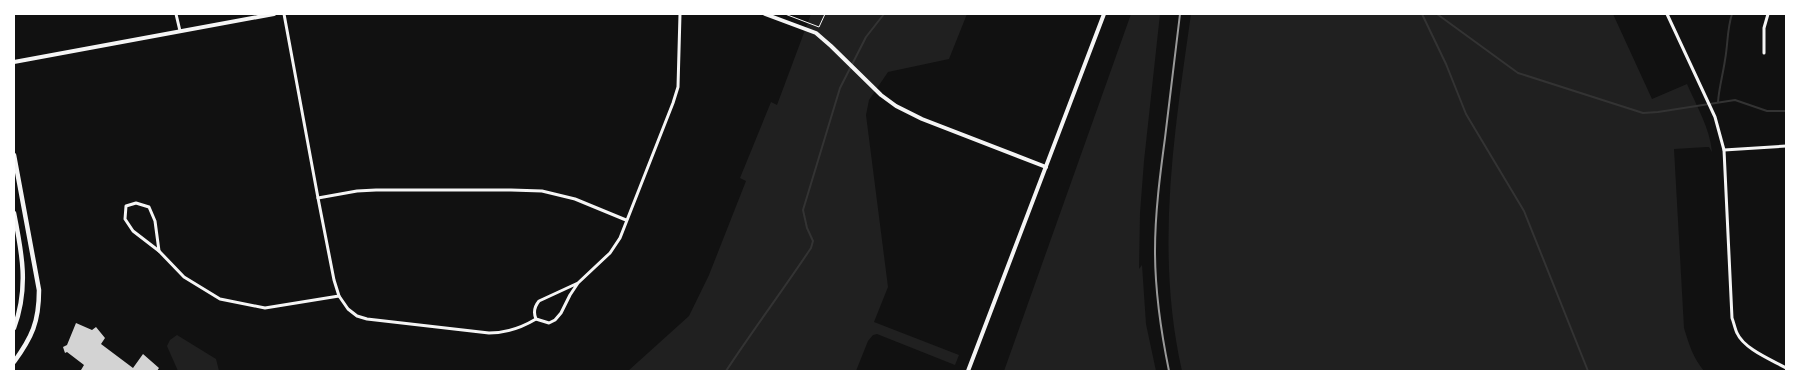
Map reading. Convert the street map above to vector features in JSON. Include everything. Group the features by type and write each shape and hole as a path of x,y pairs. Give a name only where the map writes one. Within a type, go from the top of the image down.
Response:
{"main road":[{"path":"14,155 38,290 39,306 34,330 14,362"},
{"path":"14,213 24,277 19,311 14,328"},
{"path":"16,224 26,222"}],"street":[{"path":"176,14 180,31"},
{"path":"14,62 274,14"},
{"path":"284,14 318,198 334,280 339,296 348,309 357,316 378,321 501,333 514,330 536,319 548,323 555,320 578,283 615,247 674,103 678,87 680,14"},
{"path":"765,14 816,33 867,82 896,106 910,114 1046,167"},
{"path":"968,371 1104,14"},
{"path":"1668,14 1715,116 1724,150 1732,318 1737,334 1742,342 1786,368"},
{"path":"1764,52 1764,28 1768,14"},
{"path":"1724,150 1786,146"},
{"path":"318,198 357,191 376,190 526,190 558,194 575,199 626,220"},
{"path":"159,251 155,222 148,207 136,203 126,206 125,219 133,232 159,251 184,277 220,299 264,308 339,296"},
{"path":"536,319 534,314 535,307 539,301 578,283"}],"path":[{"path":"785,14 819,27 825,14"}],"shaded area":[{"path":"811,14 967,14 949,59 888,72 869,100 866,115 888,287 874,322 959,355 955,365 877,334 873,335 868,341 856,371 628,371 689,316 709,275 746,181 740,178 771,102 777,105"},
{"path":"1131,14 1160,14 1144,161 1140,213 1139,269 1142,265 1146,324 1156,371 1004,371"},
{"path":"1191,14 1613,14 1652,99 1687,84 1709,134 1712,152 1709,147 1674,149 1684,328 1694,356 1704,371 1182,371 1174,326 1168,237 1174,148"},
{"path":"177,335 216,359 219,371 178,371 167,346 170,340"}],"building":[{"path":"76,323 92,330 96,327 105,338 101,344 133,368 143,354 159,368 157,371 82,371 84,365 67,352 65,353 63,347 67,345"}],"waterway":[{"path":"726,371 811,248 813,241 807,228 803,210 840,88 866,37 884,14"},
{"path":"1422,14 1446,64 1466,114 1524,211 1588,371"},
{"path":"1437,14 1518,73 1643,113 1735,100 1767,111 1786,111"},
{"path":"1718,102 1732,14"}],"railway":[{"path":"1169,371 1157,297 1155,237 1180,14"}]}
